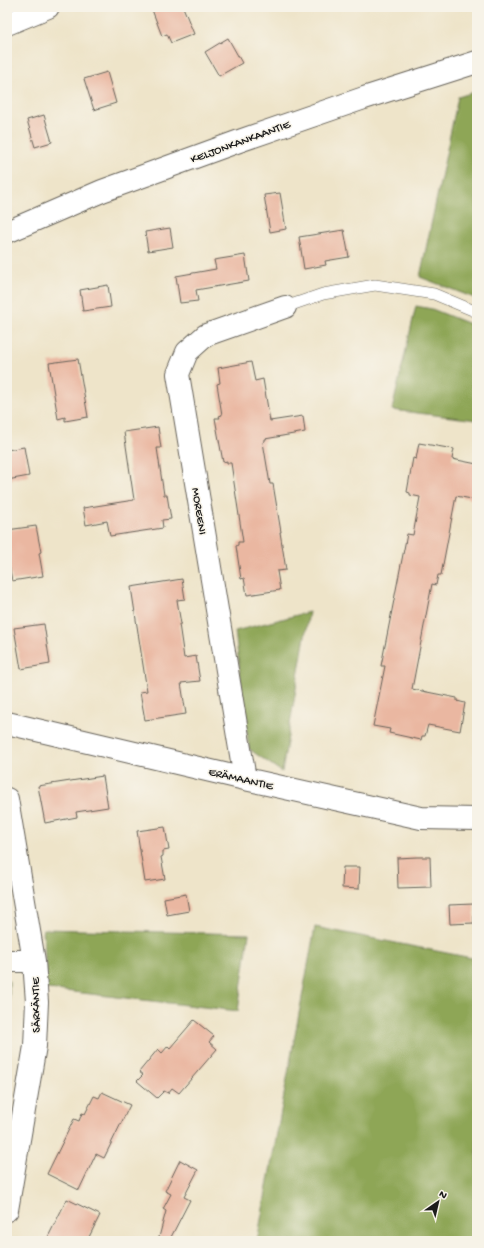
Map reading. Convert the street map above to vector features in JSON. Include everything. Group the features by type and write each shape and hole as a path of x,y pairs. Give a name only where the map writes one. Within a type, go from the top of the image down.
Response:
{"street":[{"path":"7,24 48,7"},
{"name":"KELJONKANKAANTIE","path":"7,232 102,191 235,142 364,98 477,62"},
{"name":"MOREENI","path":"245,779 178,374 187,352 206,335 285,307"},
{"name":"ERÄMAANTIE","path":"7,723 245,779 421,818 477,819"},
{"name":"SÄRKÄNTIE","path":"7,799 34,961 37,1002 35,1046 7,1210"},
{"path":"7,961 34,961"}],"lane":[{"path":"285,307 323,294 375,285 434,294 477,312"}],"green space":[{"path":"477,91 477,299 420,277 458,97"},
{"path":"416,306 432,309 477,327 477,420 392,410"},
{"path":"309,612 282,772 249,749 235,631"},
{"path":"315,927 477,959 477,1241 257,1241"},
{"path":"43,929 249,934 238,1011 47,989"},
{"path":"7,981 9,981 10,1044 7,1054"}],"building":[{"path":"151,7 183,7 194,34 171,43 167,34 162,36"},
{"path":"228,38 242,63 219,76 205,52"},
{"path":"107,72 116,103 94,110 84,79"},
{"path":"44,115 52,142 35,147 27,120"},
{"path":"280,193 286,229 270,232 264,195"},
{"path":"170,228 173,247 148,251 145,232"},
{"path":"344,230 349,257 325,261 326,265 304,269 299,237"},
{"path":"245,255 249,281 196,290 198,301 180,303 176,276 216,269 214,260"},
{"path":"108,285 111,307 83,311 80,290"},
{"path":"78,359 88,417 65,421 65,417 58,419 49,363"},
{"path":"251,362 255,381 263,379 270,421 303,416 305,432 265,439 263,442 270,484 273,484 286,570 277,571 280,590 247,595 244,578 241,579 236,546 238,545 238,542 243,542 231,463 227,463 227,461 223,462 215,418 220,418 219,416 222,415 217,384 220,383 218,368"},
{"path":"158,427 161,448 157,448 164,495 167,495 171,519 162,520 163,528 110,536 107,521 86,525 83,508 134,500 124,432"},
{"path":"419,443 454,449 452,459 477,464 477,500 456,496 441,575 438,575 436,585 432,584 412,689 457,698 457,701 465,703 460,731 428,725 425,736 422,736 421,740 389,733 390,729 373,726 385,666 381,666 407,534 413,535 420,497 410,495 410,493 407,492 413,458 416,459"},
{"path":"24,447 29,476 7,480 7,450"},
{"path":"36,526 41,552 39,553 43,576 12,581 7,553 7,530"},
{"path":"182,579 185,599 177,600 184,658 196,656 200,681 181,683 186,714 145,720 140,692 147,691 131,587"},
{"path":"44,624 50,664 21,669 14,628"},
{"path":"103,776 108,807 76,812 77,817 45,823 38,786"},
{"path":"165,827 169,850 163,851 163,856 161,857 165,879 145,882 137,831"},
{"path":"430,857 431,887 398,888 397,858"},
{"path":"343,867 360,867 359,889 342,888"},
{"path":"186,894 189,911 167,915 164,898"},
{"path":"474,904 474,923 450,924 449,905"},
{"path":"194,1020 214,1036 209,1042 217,1049 179,1093 172,1088 168,1093 164,1091 157,1098 137,1081 143,1075 139,1072 158,1049 162,1053 168,1046 170,1048"},
{"path":"102,1092 130,1105 104,1158 96,1154 79,1190 47,1174 74,1119 79,1121 82,1113 85,1114 94,1096 99,1098"},
{"path":"180,1160 198,1170 184,1197 190,1200 169,1241 158,1241 166,1211 163,1209 171,1194 165,1191"},
{"path":"67,1199 100,1215 87,1241 46,1241"}]}
